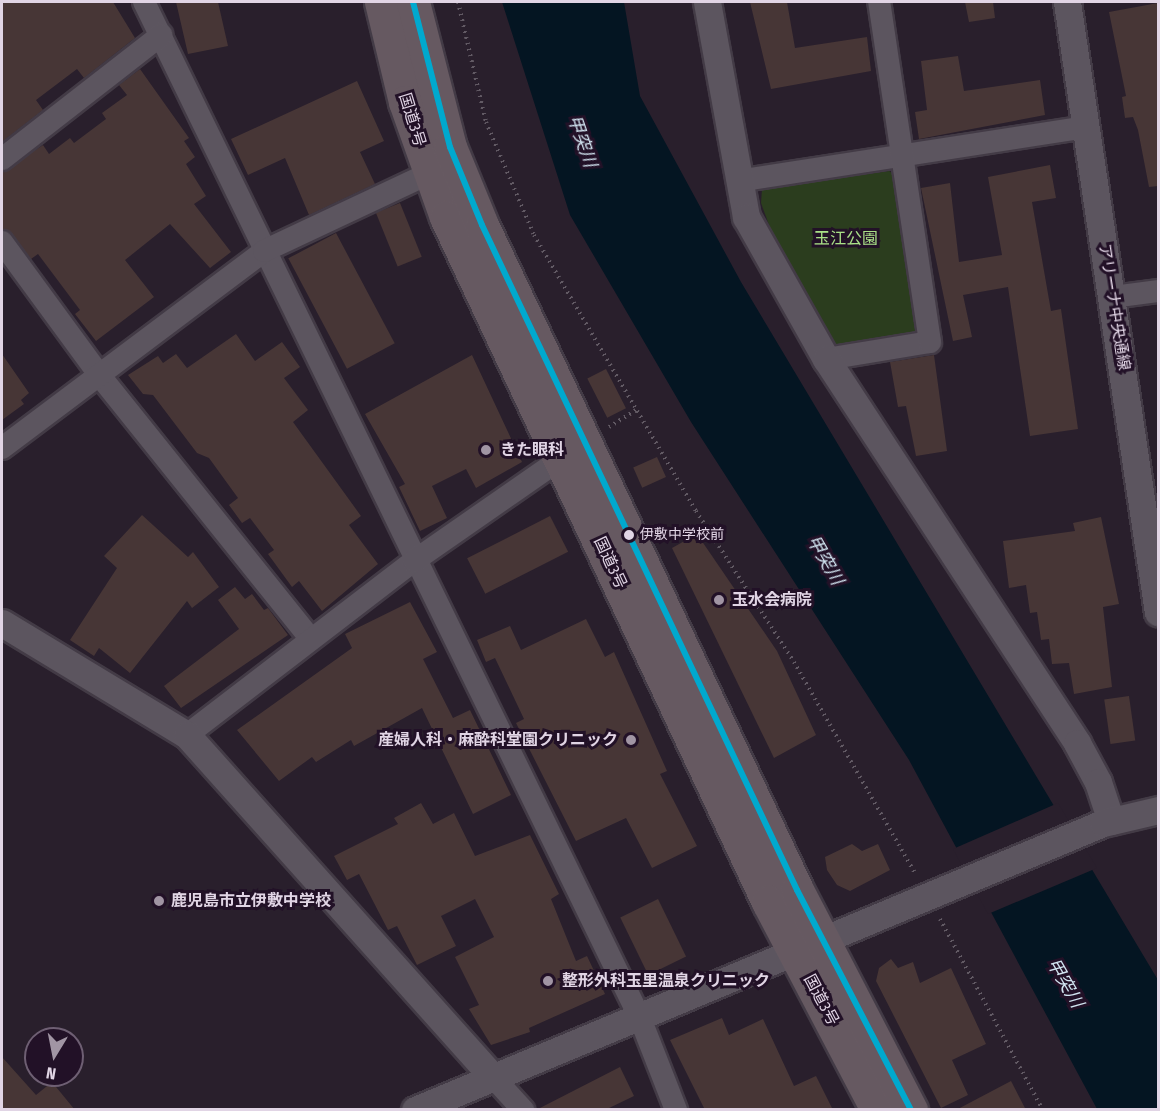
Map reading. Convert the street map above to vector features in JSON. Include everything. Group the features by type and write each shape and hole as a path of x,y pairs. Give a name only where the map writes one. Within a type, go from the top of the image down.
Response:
{"highway":[{"name":"国道3号","path":"381,2 428,174 797,890 810,946 877,1110"},
{"name":"国道3号","path":"413,2 450,147 572,450"},
{"name":"国道3号","path":"810,946 911,1110"}],"street":[{"path":"144,2 414,561 640,1018 676,1110"},
{"path":"707,2 738,181 750,226 826,359 1077,743 1098,782 1107,822"},
{"path":"826,359 930,342 879,2"},
{"name":"アリーナ中央通線","path":"1067,2 1113,297 1158,612"},
{"path":"2,159 161,35"},
{"path":"738,181 902,158 1086,127"},
{"path":"2,448 264,251 428,174"},
{"path":"2,242 100,376 310,639"},
{"path":"1113,297 1158,291"},
{"path":"187,735 414,561 572,450"},
{"path":"2,624 187,735 523,1110"},
{"path":"415,1110 932,897 1107,822 1158,810"}],"path":[{"path":"458,2 486,123 534,235 690,501 794,662 932,897 1042,1110"}],"green space":[{"name":"玉江公園","path":"889,171 899,178 922,328 914,339 839,349 776,244 761,203 762,189"}],"water":[{"name":"甲突川","path":"502,2 624,2 640,96 741,282 1158,980 1158,1109 1097,1109 909,760 691,422 570,215"}],"pier":[{"path":"1058,803 1097,868 988,914 953,849"}],"building":[{"path":"2,2 113,2 135,38 84,78 77,69 36,100 43,110 2,142"},
{"path":"176,2 218,2 228,46 188,54"},
{"path":"750,2 787,2 795,48 867,37 871,71 771,89"},
{"path":"965,2 993,2 995,18 969,22"},
{"path":"1158,3 1158,186 1149,187 1138,130 1133,117 1125,118 1122,97 1126,96 1109,12"},
{"path":"958,56 964,91 1040,80 1045,115 919,139 915,112 927,110 921,61"},
{"path":"140,69 189,138 184,141 195,157 186,164 206,196 194,204 231,252 210,268 170,224 125,260 154,297 96,341 75,314 80,310 38,254 31,259 12,234 2,229 2,172 43,145 49,154 70,138 74,143 106,119 102,113 127,95 119,85"},
{"path":"357,81 384,141 360,152 375,184 309,215 285,158 248,175 231,139"},
{"path":"1050,165 1056,198 1032,202 1051,311 1061,309 1078,429 1030,436 1008,287 963,295 972,337 953,341 921,188 950,183 959,262 1002,255 988,177"},
{"path":"400,203 422,257 398,267 376,213"},
{"path":"336,233 395,343 347,369 288,258"},
{"path":"236,334 255,361 282,342 300,367 284,378 308,410 293,422 361,516 349,525 378,564 322,611 299,581 292,587 268,554 274,550 250,518 242,523 229,505 238,498 209,458 197,453 153,395 143,394 128,375 158,356 163,363 176,354 187,368"},
{"path":"2,354 29,393 21,400 24,404 2,420"},
{"path":"472,355 522,462 476,488 466,469 432,486 447,518 420,531 399,487 405,484 365,414"},
{"path":"934,355 947,451 916,456 906,406 898,407 890,362"},
{"path":"606,369 626,408 607,418 587,379"},
{"path":"657,457 666,477 642,488 633,468"},
{"path":"142,515 188,557 193,552 219,587 192,608 187,601 130,673 99,648 94,656 70,640 117,568 104,556"},
{"path":"550,516 568,552 485,594 467,558"},
{"path":"1101,517 1119,604 1103,607 1112,687 1074,694 1069,663 1052,664 1049,639 1041,640 1037,612 1030,613 1026,585 1009,588 1003,541 1075,531 1073,523"},
{"name":"玉水会病院","path":"697,534 777,651 816,735 774,758 672,548"},
{"path":"235,587 245,599 252,594 264,610 268,608 288,635 181,708 164,686 239,629 218,600"},
{"path":"410,602 437,652 423,659 453,718 470,710 511,795 473,814 422,708 354,746 351,740 316,762 312,757 279,781 237,730 352,648 345,634"},
{"path":"586,619 605,657 614,652 667,771 660,774 697,846 652,868 626,818 576,841 516,723 524,719 495,658 486,662 477,640 510,626 521,650"},
{"path":"1129,696 1135,741 1111,744 1104,699"},
{"path":"421,803 433,824 454,813 475,856 530,835 559,894 551,899 576,961 587,956 605,994 529,1028 530,1032 491,1045 469,1009 479,1005 455,957 494,937 475,899 441,916 456,946 417,965 397,926 388,930 359,874 347,880 334,856 398,824 394,818"},
{"path":"852,844 862,851 878,844 890,870 850,891 837,885 827,870 825,857"},
{"path":"658,899 686,957 648,975 620,917"},
{"path":"891,959 898,968 913,962 920,983 951,968 986,1044 952,1060 968,1095 941,1108 876,981 879,968"},
{"path":"722,1018 729,1035 763,1019 794,1086 816,1076 833,1110 705,1110 670,1040"},
{"path":"2,1057 24,1082 24,1087 29,1087 36,1095 46,1087 56,1087 75,1110 2,1110"},
{"path":"620,1067 634,1096 605,1110 536,1110"},
{"path":"1011,1081 1026,1110 956,1110"}],"transit line":[{"path":"413,2 450,147 482,225 797,890 911,1110"}],"place":[{"name":"きた眼科","path":"486,450"},
{"name":"伊敷中学校前","path":"629,535"},
{"name":"玉水会病院","path":"719,600"},
{"name":"産婦人科・麻酔科堂園クリニック","path":"631,740"},
{"name":"鹿児島市立伊敷中学校","path":"159,901"},
{"name":"整形外科玉里温泉クリニック","path":"548,981"}]}
